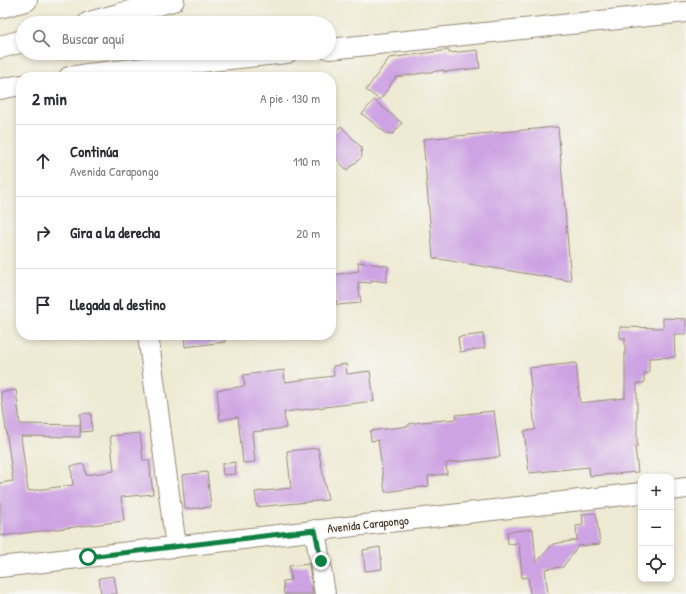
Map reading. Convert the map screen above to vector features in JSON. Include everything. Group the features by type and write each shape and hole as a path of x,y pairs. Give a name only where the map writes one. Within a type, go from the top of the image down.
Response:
{"highway":[{"path":"0,7 26,0"},
{"path":"115,16 173,0"},
{"path":"0,48 16,43"}],"street":[{"path":"336,48 686,12"},
{"path":"117,72 225,60"},
{"path":"0,89 16,86"},
{"path":"149,340 176,547"},
{"path":"674,490 686,488"},
{"name":"Avenida Carapongo","path":"0,567 638,493"},
{"path":"315,530 326,594"}],"building":[{"path":"449,50 449,53 478,50 480,68 444,72 444,70 396,77 380,100 366,90 389,58"},
{"path":"374,100 402,123 393,134 386,133 362,114"},
{"path":"341,126 361,147 362,157 347,170 336,158 336,131"},
{"path":"558,127 571,281 433,258 423,139"},
{"path":"358,262 388,266 386,282 372,280 371,283 358,282 361,303 337,305 336,275 359,271"},
{"path":"663,318 686,319 686,334 674,334 675,357 649,358 649,373 644,373 644,383 637,383 637,447 635,447 638,472 590,476 589,467 529,473 524,431 535,430 529,368 576,363 580,403 625,398 625,338 620,338 620,327 663,328"},
{"path":"483,334 485,348 460,352 458,337"},
{"path":"184,340 225,340 225,342 185,347"},
{"path":"346,364 347,374 370,371 374,401 284,412 286,428 252,432 255,462 243,463 238,417 220,420 217,390 245,386 243,375 284,370 285,382 334,376 333,366"},
{"path":"16,390 20,424 80,425 80,437 21,436 28,491 73,485 71,466 84,464 86,475 114,471 110,436 140,433 143,460 149,460 153,494 121,497 124,521 0,536 0,483 13,481 1,392"},
{"path":"494,411 500,457 446,463 447,474 428,476 429,486 385,492 378,440 371,441 370,431 409,426 409,424 421,422 456,419 456,415"},
{"path":"91,413 92,431 81,432 80,414"},
{"path":"318,448 328,500 257,507 255,492 291,488 287,451"},
{"path":"235,462 236,474 223,475 222,464"},
{"path":"207,472 211,507 185,509 182,475"},
{"path":"596,513 600,544 578,546 563,567 545,569 548,594 530,594 528,577 522,578 519,543 508,544 507,532 533,529 536,563 553,544 577,540 576,526 583,525 582,514"},
{"path":"380,547 382,569 365,571 363,550"},
{"path":"309,564 313,594 284,594 283,581 291,580 289,566"},
{"path":"114,576 117,594 101,594 99,578"}],"route":[{"path":"88,557 315,530 321,561"}]}
